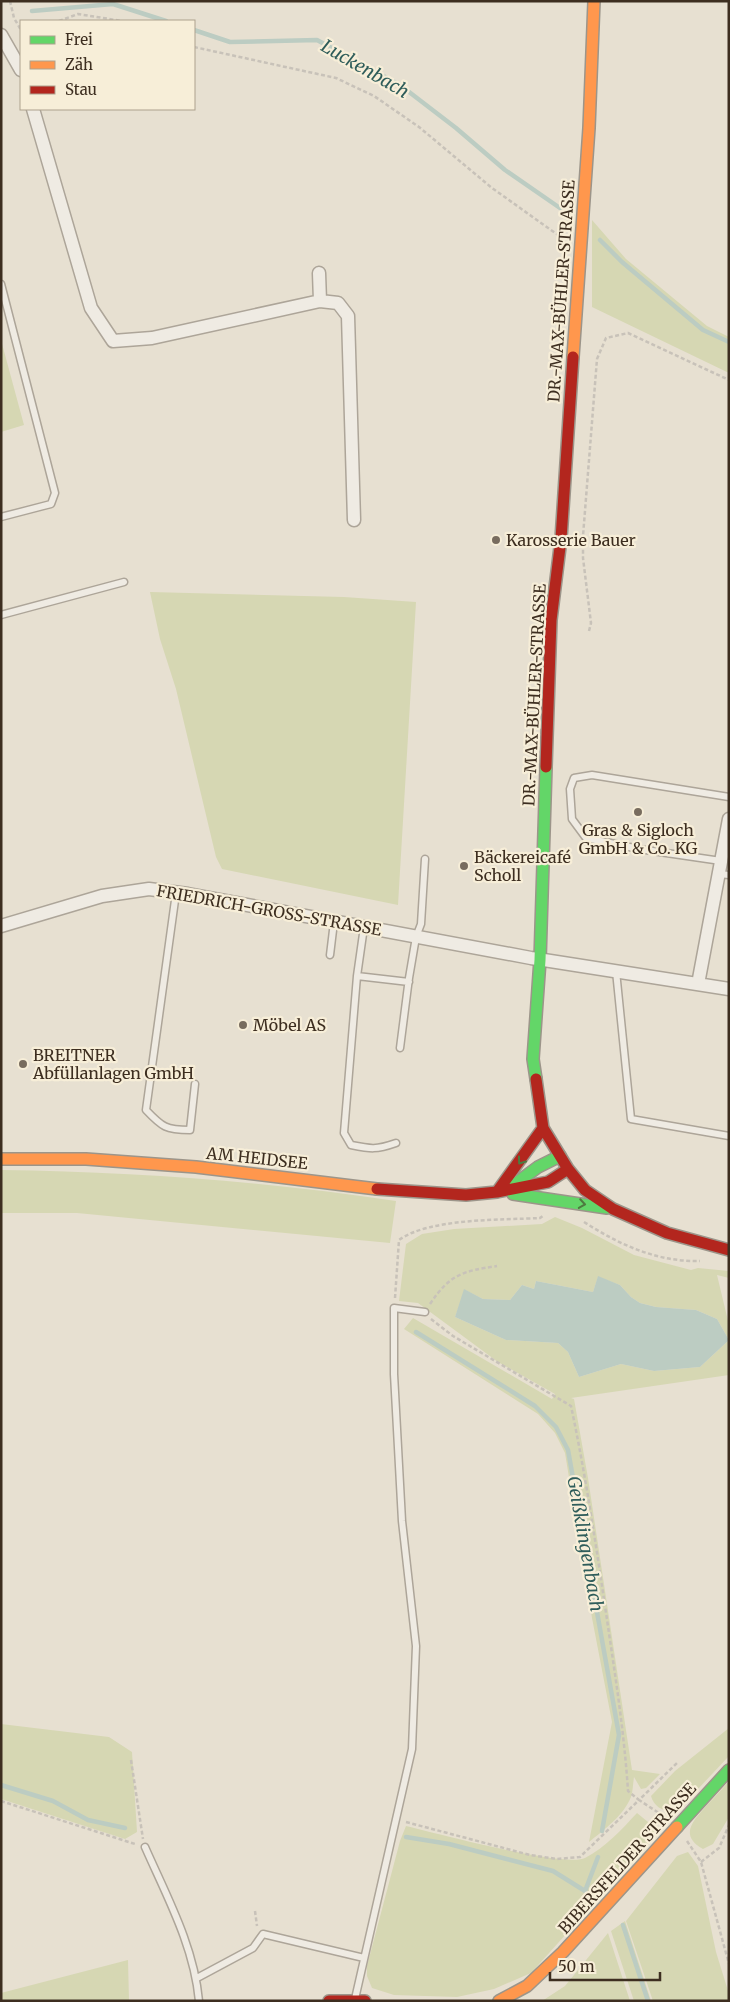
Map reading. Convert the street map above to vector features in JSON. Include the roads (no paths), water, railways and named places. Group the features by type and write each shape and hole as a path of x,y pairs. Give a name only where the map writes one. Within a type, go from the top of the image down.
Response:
{"street":[{"name":"DR.-MAX-BÜHLER-STRASSE","path":"594,1 589,128 561,539 551,620 540,960 533,1060 543,1128 568,1169 585,1190 613,1209 667,1233 729,1250"},
{"path":"2,38 20,68"},
{"path":"33,110 91,308 113,341 152,338 320,302 338,303 348,316 354,520"},
{"path":"319,273 320,302"},
{"path":"698,984 723,870 729,819"},
{"name":"FRIEDRICH-GROSS-STRASSE","path":"1,926 102,896 149,889 540,960 729,989"},
{"path":"502,1190 543,1128"},
{"path":"502,1190 538,1167 560,1156"},
{"name":"AM HEIDSEE","path":"1,1159 86,1159 187,1167 433,1194 466,1195 548,1182 568,1169"},
{"path":"502,1190 613,1209"},
{"name":"BIBERSFELDER STRASSE","path":"499,2001 527,1986 562,1952 729,1770"},
{"path":"328,2001 365,2001"}],"lane":[{"path":"1,284 55,493 51,504 1,518"},
{"path":"1,615 124,582"},
{"path":"723,870 586,838 572,819 570,789 574,778 592,775 729,796"},
{"path":"400,1048 416,937 421,924 425,859"},
{"path":"176,893 146,1110 161,1125 178,1130 190,1130 195,1084"},
{"path":"330,956 334,922"},
{"path":"364,927 357,976 344,1133 351,1145 379,1149 396,1143"},
{"path":"616,971 631,1119 729,1136"},
{"path":"357,976 409,982"},
{"path":"354,2000 412,1749 416,1646 402,1521 394,1374 394,1308 425,1312"},
{"path":"144,1847 183,1932 197,1978 199,2001"},
{"path":"197,1978 253,1948 263,1934 364,1958"}],"waterway":[{"name":"Luckenbach","path":"32,11 113,4 163,20"},
{"name":"Luckenbach","path":"195,30 230,42 317,40 400,85 456,128 505,170 560,208"},
{"name":"Luckenbach","path":"600,240 622,262 703,330 729,342"},
{"name":"Geißklingenbach","path":"416,1332 535,1406 556,1427 568,1450 619,1735 602,1831"},
{"path":"1,1785 53,1801 88,1820 125,1828"},
{"name":"Geißklingenbach","path":"406,1837 449,1844 553,1871 585,1891 598,1857"},
{"name":"Geißklingenbach","path":"623,1925 648,2001"}],"place":[{"name":"Karosserie Bauer","path":"496,540"},
{"name":"Gras & Sigloch GmbH & Co. KG","path":"638,812"},
{"name":"Bäckereicafé Scholl","path":"464,866"},
{"name":"Möbel AS","path":"243,1025"},
{"name":"BREITNER Abfüllanlagen GmbH","path":"23,1064"}]}
